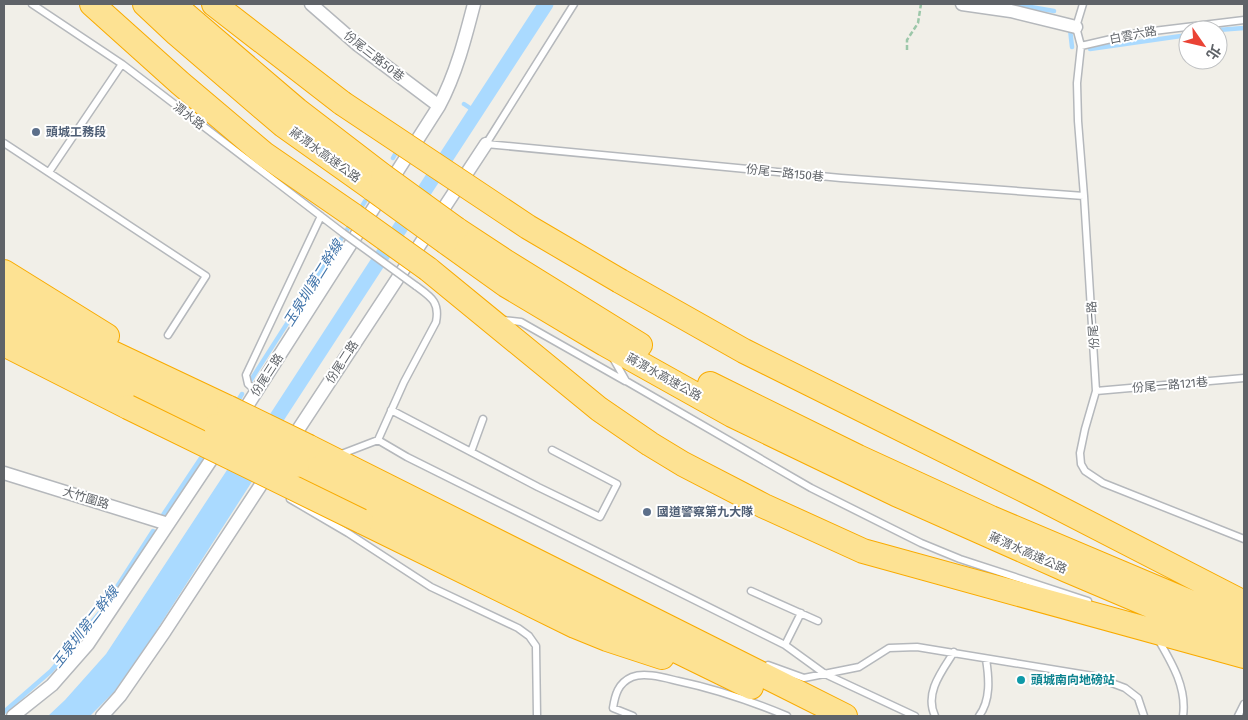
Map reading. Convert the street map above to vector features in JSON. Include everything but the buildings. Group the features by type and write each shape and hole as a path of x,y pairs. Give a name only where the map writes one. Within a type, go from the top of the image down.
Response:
{"highway":[{"path":"92,4 180,83 348,225 422,277 489,318 606,414 683,464 764,506 863,550 1113,616 1153,632 1244,656"},
{"name":"蔣渭水高速公路","path":"146,4 282,125 378,183 451,235 506,285 605,344 732,415 811,454 1067,570 1244,646"},
{"name":"蔣渭水高速公路","path":"173,4 297,110 378,183"},
{"path":"214,4 342,103 528,227 620,281 744,351 1036,496 1244,603"},
{"path":"236,4 261,32 342,103"},
{"name":"蔣渭水高速公路","path":"451,235 506,262 615,330 726,394 991,518 1244,625"},
{"path":"4,272 218,411"},
{"path":"4,299 781,708"},
{"path":"4,323 218,411"},
{"path":"4,344 128,407 575,626 607,639 692,667 781,708 809,716"},
{"path":"303,456 332,458 845,716"}],"street":[{"name":"份尾三路50巷","path":"311,4 358,45 439,106"},
{"name":"份尾三路","path":"13,716 52,685 88,644 257,392 439,106 454,73 474,4"},
{"path":"962,4 1011,11 1076,27"},
{"name":"份尾二路","path":"102,716 120,696 266,486 486,144"},
{"name":"大竹圍路","path":"4,473 168,524"}],"lane":[{"name":"渭水路","path":"32,4 122,64 321,216 348,225"},
{"name":"份尾二路","path":"486,144 574,4"},
{"path":"1076,27 1083,4"},
{"name":"白雲六路","path":"1081,46 1138,33 1244,20"},
{"name":"份尾一路","path":"1076,27 1081,46 1077,83 1078,121 1096,391 1080,453 1081,464 1085,471 1103,483 1244,539"},
{"path":"49,172 122,64"},
{"path":"4,143 206,276 168,335"},
{"name":"份尾一路150巷","path":"486,144 841,178 1084,196"},
{"path":"257,392 248,384 246,375 321,216"},
{"path":"332,458 378,440 417,355 436,322 437,306 422,277"},
{"path":"489,318 521,322 810,488 921,543 960,559 1097,604"},
{"path":"605,344 626,381"},
{"name":"份尾一路121巷","path":"1096,391 1244,378"},
{"path":"391,410 600,517 617,484 552,450"},
{"path":"471,452 483,419"},
{"path":"378,440 407,457 785,645 825,674 915,716"},
{"path":"285,496 348,533 431,587 518,628 529,636 536,646 537,716"},
{"path":"751,591 818,621"},
{"path":"785,645 801,614"},
{"path":"1153,632 1178,675 1182,692 1183,716"},
{"path":"732,659 765,664 804,678 859,667 889,648 917,647 954,652 1093,676 1125,688 1138,698 1144,716"},
{"path":"935,716 931,707 934,686 954,652"},
{"path":"979,716 990,686 986,659"},
{"path":"634,716 613,708 615,694 632,677 644,676 659,676 781,708"},
{"path":"1238,716 1244,704"}],"path":[{"path":"907,50 907,40 918,23 921,4"}],"water":[{"path":"229,467 253,480 151,639 114,692 90,716 48,716 106,654"}],"waterway":[{"path":"266,434 546,4"},
{"path":"1019,5 1054,11"},
{"path":"1067,28 1070,29 1072,47"},
{"path":"1228,29 1244,28"},
{"path":"1090,49 1178,36"},
{"path":"464,104 476,112"},
{"name":"玉泉圳第二幹線","path":"393,158 398,149"},
{"name":"玉泉圳第二幹線","path":"359,211 369,195"},
{"name":"玉泉圳第二幹線","path":"249,383 352,222"},
{"name":"玉泉圳第二幹線","path":"236,404 242,394"},
{"name":"玉泉圳第二幹線","path":"163,515 205,452"},
{"name":"玉泉圳第二幹線","path":"4,712 51,671 102,610 153,531"}],"place":[{"name":"頭城工務段","path":"36,132"},
{"name":"國道警察第九大隊","path":"647,512"},
{"name":"頭城南向地磅站","path":"1021,680"}]}
